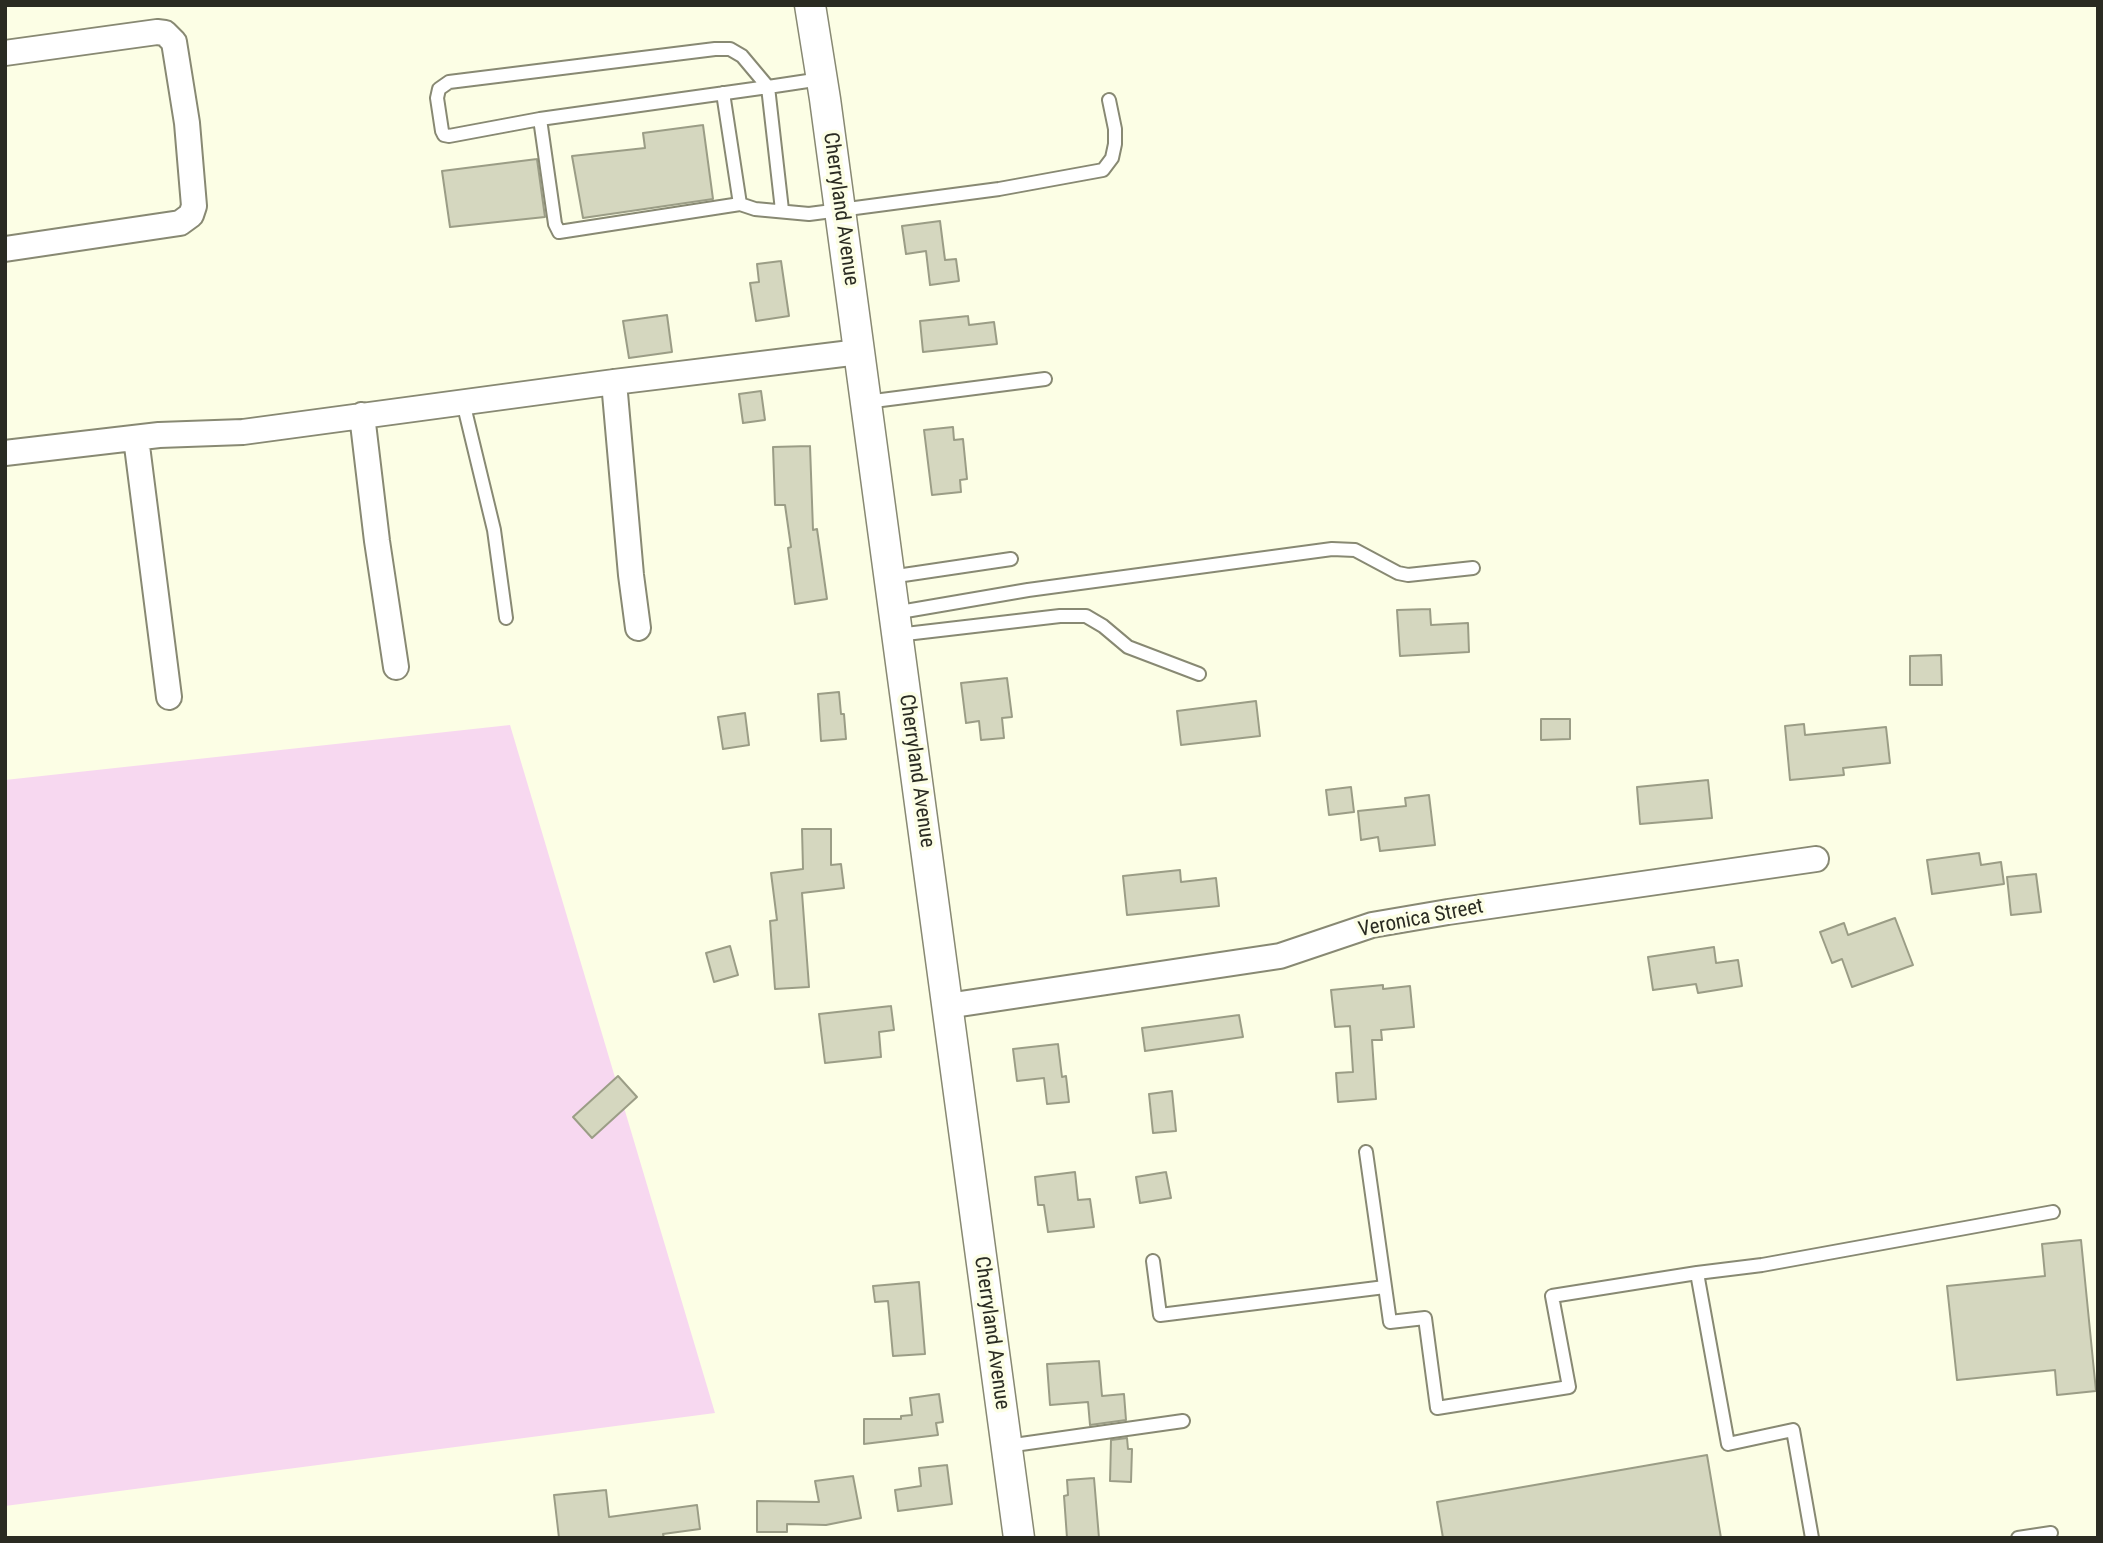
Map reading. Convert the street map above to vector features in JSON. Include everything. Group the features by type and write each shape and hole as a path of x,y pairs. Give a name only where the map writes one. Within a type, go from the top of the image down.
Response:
{"street":[{"name":"Cherryland Avenue","path":"810,5 1019,1538"},
{"path":"5,52 165,33 174,42 187,124 194,206 191,215 180,223 5,249"},
{"path":"5,453 136,438 243,432 859,352"},
{"path":"614,382 638,628"},
{"path":"362,415 396,667"},
{"path":"136,438 169,697"},
{"name":"Veronica Street","path":"947,1006 1280,956 1372,925 1448,912 1816,859"}],"lane":[{"path":"782,210 768,87 742,56 730,49 449,82 439,89 437,98 443,135 540,120 723,93 768,87 822,79"},
{"path":"723,93 740,204"},
{"path":"540,120 555,223 559,232 740,204 755,209 809,214 999,189 1102,170 1112,158 1115,144 1109,100"},
{"path":"865,402 1045,379"},
{"path":"463,402 494,530 506,618"},
{"path":"896,624 1028,590 1332,549 1354,550 1398,573 1408,575 1473,568"},
{"path":"889,578 1010,559"},
{"path":"896,624 1086,616 1128,647 1199,674"},
{"path":"1366,1152 1390,1322 1425,1318 1437,1408 1569,1387 1552,1296 1775,1262 2053,1212"},
{"path":"1153,1261 1160,1315 1385,1287"},
{"path":"1697,1273 1728,1444 1793,1430 1812,1538"},
{"path":"1006,1446 1182,1421"},
{"path":"2018,1538 2051,1533"}],"shaded area":[{"path":"510,725 715,1413 5,1506 5,780"}],"building":[{"path":"703,125 713,199 583,218 572,156 645,148 643,133"},
{"path":"537,159 545,217 450,227 442,171"},
{"path":"940,221 945,260 956,259 959,281 930,285 926,251 906,254 902,226"},
{"path":"781,261 789,316 756,321 750,283 759,282 757,264"},
{"path":"667,315 672,352 629,358 623,321"},
{"path":"968,316 969,325 994,322 997,344 923,352 920,321"},
{"path":"761,391 765,420 743,423 739,394"},
{"path":"953,427 954,440 963,439 967,479 960,480 961,492 932,495 924,430"},
{"path":"810,446 813,530 817,529 827,599 795,604 785,505 775,505 773,447"},
{"path":"1430,609 1431,625 1468,623 1469,652 1400,656 1397,610"},
{"path":"1941,655 1942,685 1910,685 1910,656"},
{"path":"1007,678 1012,717 1002,718 1004,738 981,740 979,721 966,723 961,683"},
{"path":"839,692 846,739 821,741 818,694"},
{"path":"1256,701 1260,736 1181,745 1177,711"},
{"path":"745,713 749,745 723,749 718,717"},
{"path":"1541,719 1570,719 1570,739 1541,740"},
{"path":"1804,724 1805,735 1886,727 1890,763 1843,768 1844,775 1790,780 1785,726"},
{"path":"1708,780 1712,818 1640,824 1637,787"},
{"path":"1351,787 1354,812 1329,815 1326,790"},
{"path":"1429,795 1435,845 1380,851 1378,837 1361,840 1358,811 1406,806 1405,798"},
{"path":"802,829 831,829 831,865 841,864 844,888 802,893 809,987 775,989 770,921 777,920 771,873 803,869"},
{"path":"1979,853 1981,865 2001,862 2004,884 1932,894 1927,860"},
{"path":"1180,870 1181,882 1216,878 1219,906 1127,915 1123,876"},
{"path":"2036,874 2041,912 2011,915 2007,877"},
{"path":"1895,918 1913,965 1852,987 1842,959 1832,963 1820,932 1844,923 1848,935"},
{"path":"730,946 738,975 714,982 706,953"},
{"path":"1714,947 1716,963 1738,960 1742,986 1698,993 1696,984 1653,990 1648,957"},
{"path":"1383,985 1383,989 1410,986 1414,1027 1381,1030 1382,1040 1372,1040 1376,1099 1338,1102 1336,1073 1353,1072 1350,1026 1335,1027 1331,990"},
{"path":"891,1006 894,1030 879,1032 881,1057 825,1063 819,1014"},
{"path":"1239,1015 1243,1037 1145,1051 1142,1028"},
{"path":"1058,1044 1062,1077 1066,1076 1069,1102 1047,1104 1044,1078 1017,1081 1013,1049"},
{"path":"618,1076 637,1097 592,1138 573,1117"},
{"path":"1172,1091 1176,1131 1153,1133 1149,1094"},
{"path":"1075,1172 1078,1200 1090,1199 1094,1227 1048,1232 1044,1205 1038,1205 1035,1177"},
{"path":"1166,1172 1171,1198 1140,1203 1136,1177"},
{"path":"2081,1240 2096,1391 2057,1395 2055,1370 1957,1380 1947,1286 2045,1276 2042,1244"},
{"path":"919,1282 925,1354 893,1356 888,1301 875,1302 873,1286"},
{"path":"1099,1361 1102,1396 1124,1394 1126,1420 1090,1425 1088,1402 1050,1405 1047,1364"},
{"path":"939,1394 943,1422 936,1423 938,1435 864,1444 864,1419 901,1419 901,1416 912,1415 910,1398"},
{"path":"1127,1438 1128,1449 1132,1449 1131,1482 1110,1481 1111,1440"},
{"path":"1707,1455 1721,1538 1443,1538 1437,1502"},
{"path":"947,1465 952,1504 898,1511 895,1490 921,1486 919,1468"},
{"path":"853,1476 861,1518 826,1525 787,1524 787,1532 757,1532 757,1501 819,1502 815,1481"},
{"path":"1094,1478 1099,1538 1067,1538 1064,1496 1068,1495 1067,1480"},
{"path":"606,1490 609,1517 697,1505 700,1529 663,1534 664,1538 559,1538 554,1495"}]}
